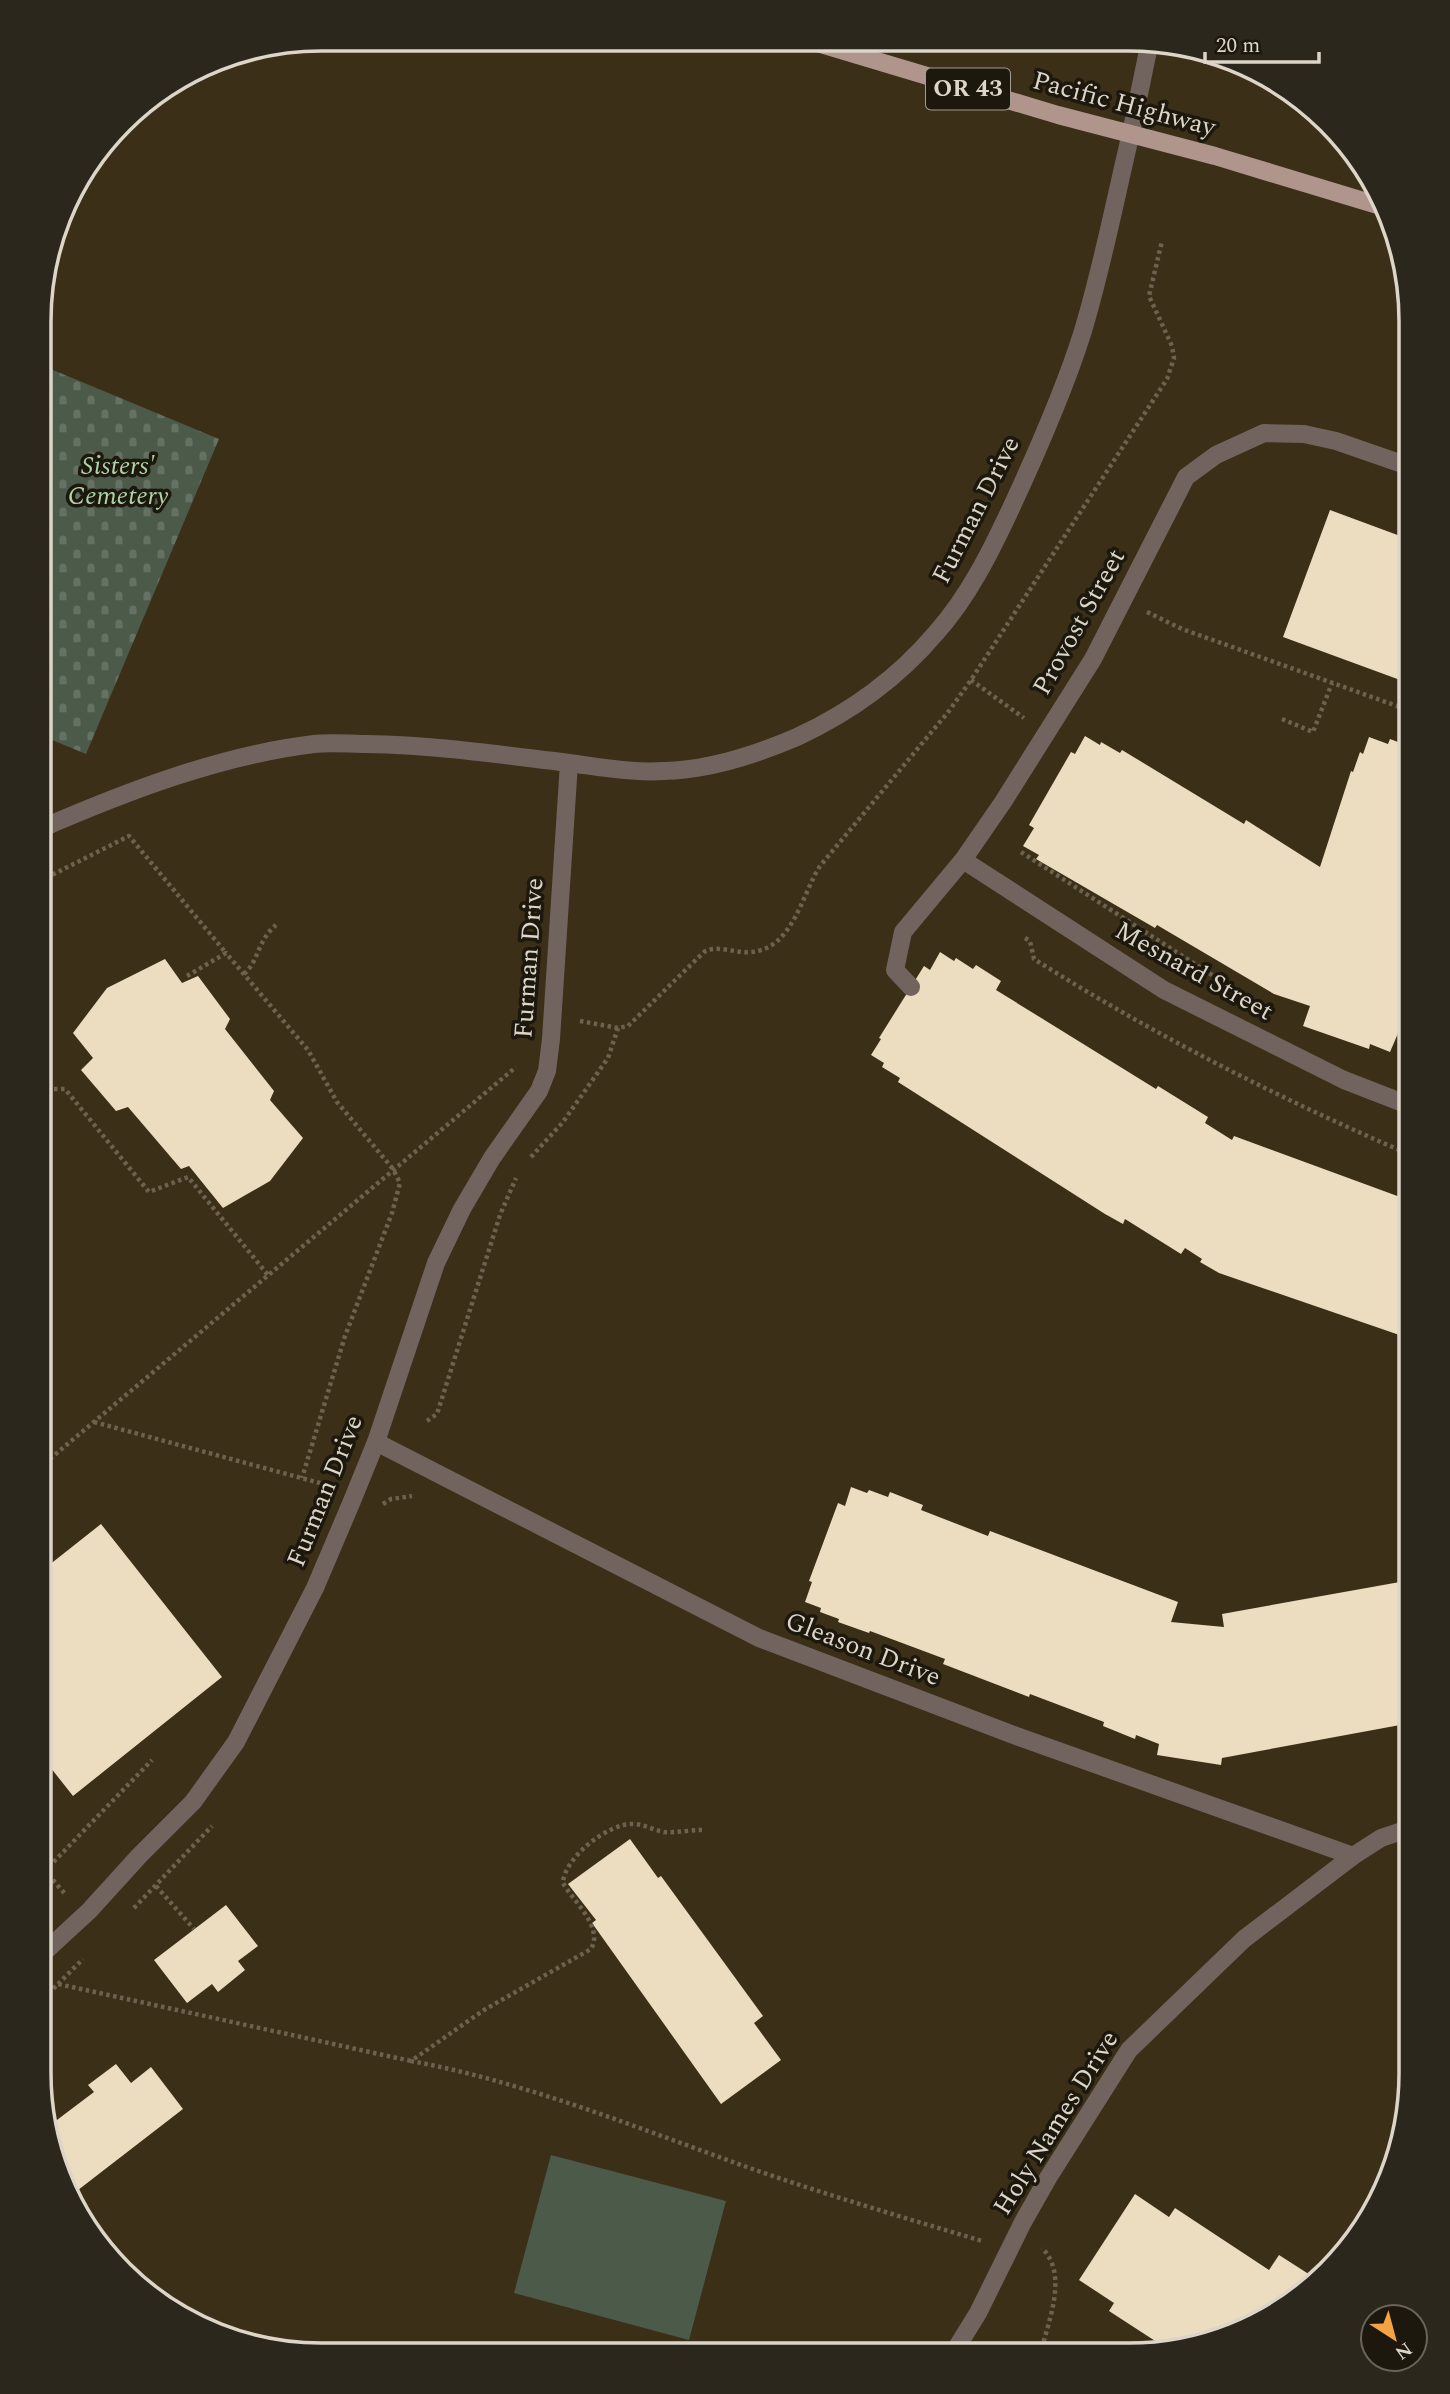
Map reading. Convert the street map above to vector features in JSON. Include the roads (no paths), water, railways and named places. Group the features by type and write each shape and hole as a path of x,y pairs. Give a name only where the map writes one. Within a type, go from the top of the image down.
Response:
{"main road":[{"name":"Pacific Highway","path":"844,51 1372,204"}],"street":[{"name":"Furman Drive","path":"51,1946 89,1911 193,1802 236,1742 315,1588 376,1442 436,1263 462,1209 492,1158 539,1091 547,1072 569,763 613,769 665,771 737,760 803,734 856,705 898,673 937,633 965,596 993,547 1033,461 1081,335 1131,133 1148,51"},
{"name":"Provost Street","path":"911,987 895,970 904,932 963,860 1093,659 1186,477 1216,455 1264,433 1304,434 1336,441 1399,463"},
{"path":"51,820 260,753 317,743 414,745 569,763"},
{"name":"Mesnard Street","path":"963,860 1164,990 1344,1080 1399,1101"},
{"name":"Gleason Drive","path":"376,1442 759,1637 1019,1737 1353,1856"},
{"name":"Holy Names Drive","path":"959,2343 978,2313 1048,2178 1129,2050 1244,1939 1353,1856 1381,1838 1399,1832"}],"park label":[{"name":"Sisters' Cemetery","path":"118,481"}]}
